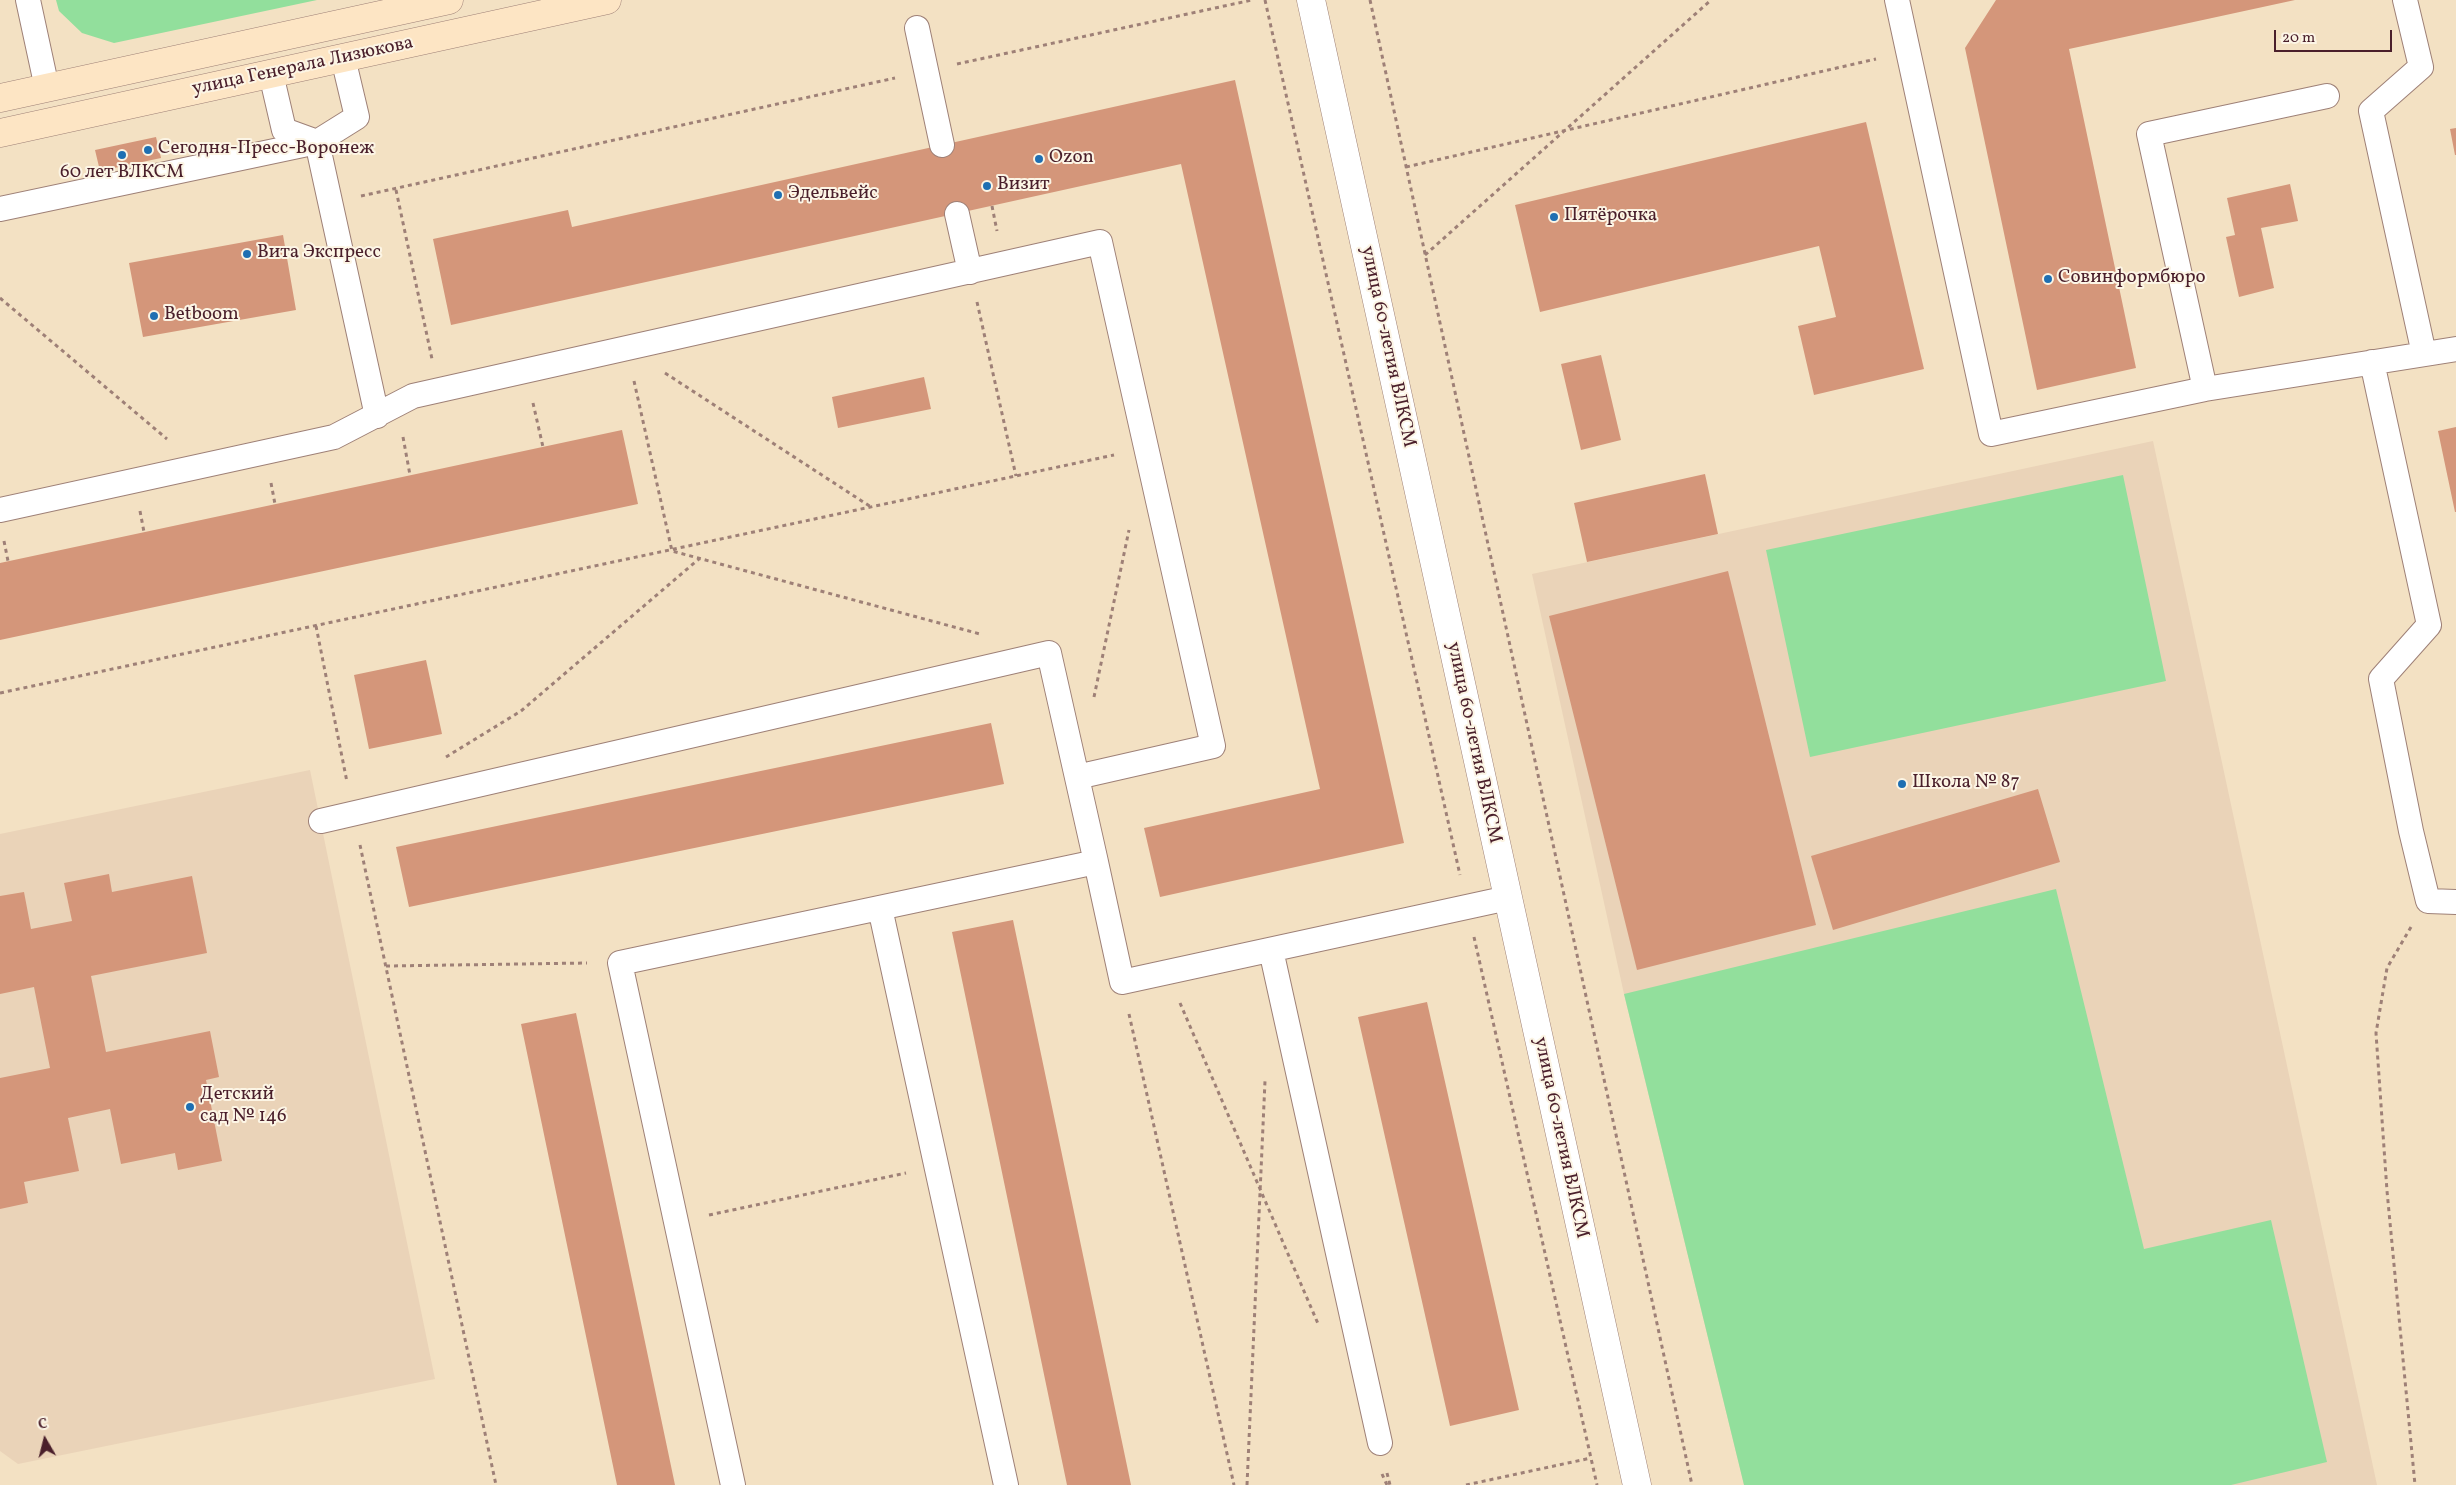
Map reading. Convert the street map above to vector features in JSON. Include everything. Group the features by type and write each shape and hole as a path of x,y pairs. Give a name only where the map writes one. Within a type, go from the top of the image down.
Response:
{"main road":[{"name":"улица Генерала Лизюкова","path":"0,98 449,0"},
{"name":"улица Генерала Лизюкова","path":"0,132 607,0"},
{"path":"47,88 54,121"}],"street":[{"name":"улица 60-летия ВЛКСМ","path":"1311,0 1637,1485"}],"lane":[{"path":"28,0 47,88"},
{"path":"1897,0 1991,434 2205,389 2456,350"},
{"path":"2406,0 2421,67 2371,111 2424,354"},
{"path":"917,28 942,145"},
{"path":"0,209 317,142 357,117 343,58"},
{"path":"271,74 284,130 317,142"},
{"path":"2205,389 2149,134 2327,96"},
{"path":"317,142 377,416"},
{"path":"957,214 970,272"},
{"path":"0,510 334,437 414,396 1100,242 1212,746 1077,777"},
{"path":"2372,362 2429,625 2381,679 2411,830 2428,901 2456,902"},
{"path":"321,821 1049,653 1122,982 1508,898"},
{"path":"734,1485 620,963 1096,862"},
{"path":"880,908 1006,1485"},
{"path":"1271,950 1380,1443"}],"path":[{"path":"330,202 396,190 1252,0"},
{"path":"1264,0 1597,1485"},
{"path":"1370,0 1692,1485"},
{"path":"1425,255 1711,0"},
{"path":"1406,167 1908,52"},
{"path":"396,190 431,359 440,357"},
{"path":"970,272 1016,476"},
{"path":"0,298 200,467"},
{"path":"627,348 872,507"},
{"path":"627,348 672,550"},
{"path":"526,371 543,447"},
{"path":"0,693 1147,448"},
{"path":"1093,700 1130,526"},
{"path":"672,550 983,635"},
{"path":"437,762 521,710 700,558"},
{"path":"316,626 496,1485"},
{"path":"2415,1485 2387,1191 2376,1033 2387,968 2428,901"},
{"path":"386,966 620,963"},
{"path":"1167,972 1322,1332"},
{"path":"1122,982 1234,1485"},
{"path":"1246,1485 1265,1080"},
{"path":"676,1222 936,1166"},
{"path":"1466,1485 1591,1458"},
{"path":"1379,1467 1387,1485"}],"shaded area":[{"name":"Школа № 87","path":"2153,441 2377,1485 1744,1485 1624,994 1532,574"},
{"name":"Детский сад № 146","path":"310,770 435,1379 18,1464 0,1451 0,834"}],"green space":[{"path":"56,0 317,0 114,43 82,33 59,11"},
{"path":"2123,475 2166,681 1810,757 1766,550"},
{"path":"2056,889 2144,1249 2271,1220 2327,1462 2231,1485 1744,1485 1624,994"}],"building":[{"path":"1996,0 2295,0 2069,49 2136,368 2037,390 1965,48"},
{"path":"1235,80 1404,843 1160,897 1144,828 1320,789 1181,164 451,325 433,239 568,210 572,227"},
{"path":"1866,122 1924,369 1814,395 1798,326 1836,317 1819,246 1540,312 1515,205"},
{"path":"2456,128 2456,155 2455,155 2450,129"},
{"path":"156,137 161,158 100,171 95,150"},
{"path":"2290,184 2298,221 2261,228 2274,288 2239,297 2226,237 2235,235 2227,198"},
{"path":"283,235 296,310 143,337 129,263"},
{"path":"1601,355 1621,440 1581,450 1561,364"},
{"path":"924,377 931,409 838,428 832,397"},
{"path":"2456,427 2456,512 2455,512 2438,431"},
{"path":"622,430 638,504 0,640 0,563"},
{"path":"1705,474 1718,534 1587,562 1574,503"},
{"path":"1728,571 1816,925 1637,970 1549,616"},
{"path":"426,660 442,734 369,749 354,675"},
{"path":"991,723 1004,784 409,907 396,847"},
{"path":"2038,789 2060,862 1833,930 1811,856"},
{"path":"109,874 112,892 192,876 207,953 91,976 106,1052 210,1031 219,1077 206,1080 222,1161 178,1170 175,1153 121,1164 110,1109 68,1118 79,1171 24,1182 28,1203 0,1209 0,1078 50,1068 34,987 0,994 0,896 24,892 31,929 72,921 64,883"},
{"path":"1013,920 1131,1485 1067,1485 952,932"},
{"path":"1427,1002 1519,1410 1450,1426 1358,1017"},
{"path":"576,1013 675,1485 617,1485 521,1024"}],"place":[{"name":"Сегодня-Пресс-Воронеж","path":"148,150"},
{"name":"60 лет ВЛКСМ","path":"122,155"},
{"name":"Ozon","path":"1039,159"},
{"name":"Визит","path":"987,186"},
{"name":"Эдельвейс","path":"778,195"},
{"name":"Пятёрочка","path":"1554,217"},
{"name":"Вита Экспресс","path":"247,254"},
{"name":"Совинформбюро","path":"2048,279"},
{"name":"Betboom","path":"154,316"},
{"name":"Школа № 87","path":"1902,784"},
{"name":"Детский сад № 146","path":"190,1107"}]}
